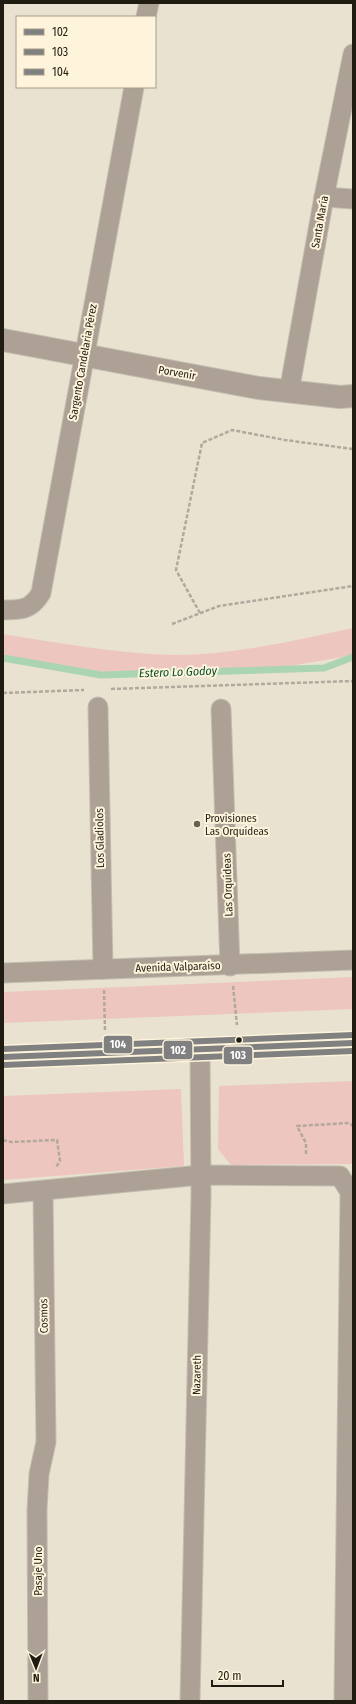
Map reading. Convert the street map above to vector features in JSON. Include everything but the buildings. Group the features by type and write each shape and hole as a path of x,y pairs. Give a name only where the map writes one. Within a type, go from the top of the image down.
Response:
{"main road":[{"path":"3,1057 353,1043"}],"street":[{"path":"146,16 149,3"},
{"name":"Santa María","path":"289,392 324,197 353,54"},
{"name":"Sargento Candelaria Pérez","path":"3,610 19,610 35,603 41,593 134,88"},
{"path":"324,197 353,199"},
{"name":"Porvenir","path":"3,340 259,388 289,392 353,396"},
{"name":"Los Gladiolos","path":"94,698 103,969"},
{"name":"Las Orquídeas","path":"222,709 230,966"},
{"name":"Avenida Valparaíso","path":"3,973 230,966 353,960"},
{"name":"Nazareth","path":"190,1701 201,1175 200,1049"},
{"path":"3,1194 201,1175 340,1176 350,1192 344,1701"},
{"name":"Cosmos","path":"43,1191 46,1442"},
{"name":"Pasaje Uno","path":"38,1701 37,1510 39,1474 46,1442"}],"path":[{"path":"200,613 176,570 202,443 232,430 285,440 353,449"},
{"path":"172,624 219,606 353,586"},
{"path":"106,689 353,681"},
{"path":"3,693 94,698"},
{"path":"230,966 239,1047"},
{"path":"103,969 106,1052"},
{"path":"307,1176 306,1144 297,1126 348,1123 353,1126"},
{"path":"3,1140 11,1142 57,1140 60,1161 43,1191"}],"shaded area":[{"path":"353,628 353,655 242,672 198,676 132,675 89,670 3,655 3,634 132,653 175,655 242,650"},
{"path":"353,977 353,1009 3,1023 3,992"},
{"path":"353,1081 353,1164 231,1165 218,1149 219,1086"},
{"path":"181,1089 184,1166 3,1180 3,1096"}],"waterway":[{"name":"Estero Lo Godoy","path":"3,658 101,675 324,668 353,657"}],"transit line":[{"name":"104","path":"3,1049 353,1035"},
{"name":"102","path":"3,1057 353,1043"},
{"name":"103","path":"3,1065 353,1051"}],"place":[{"name":"Provisiones Las Orquídeas","path":"197,824"}]}
